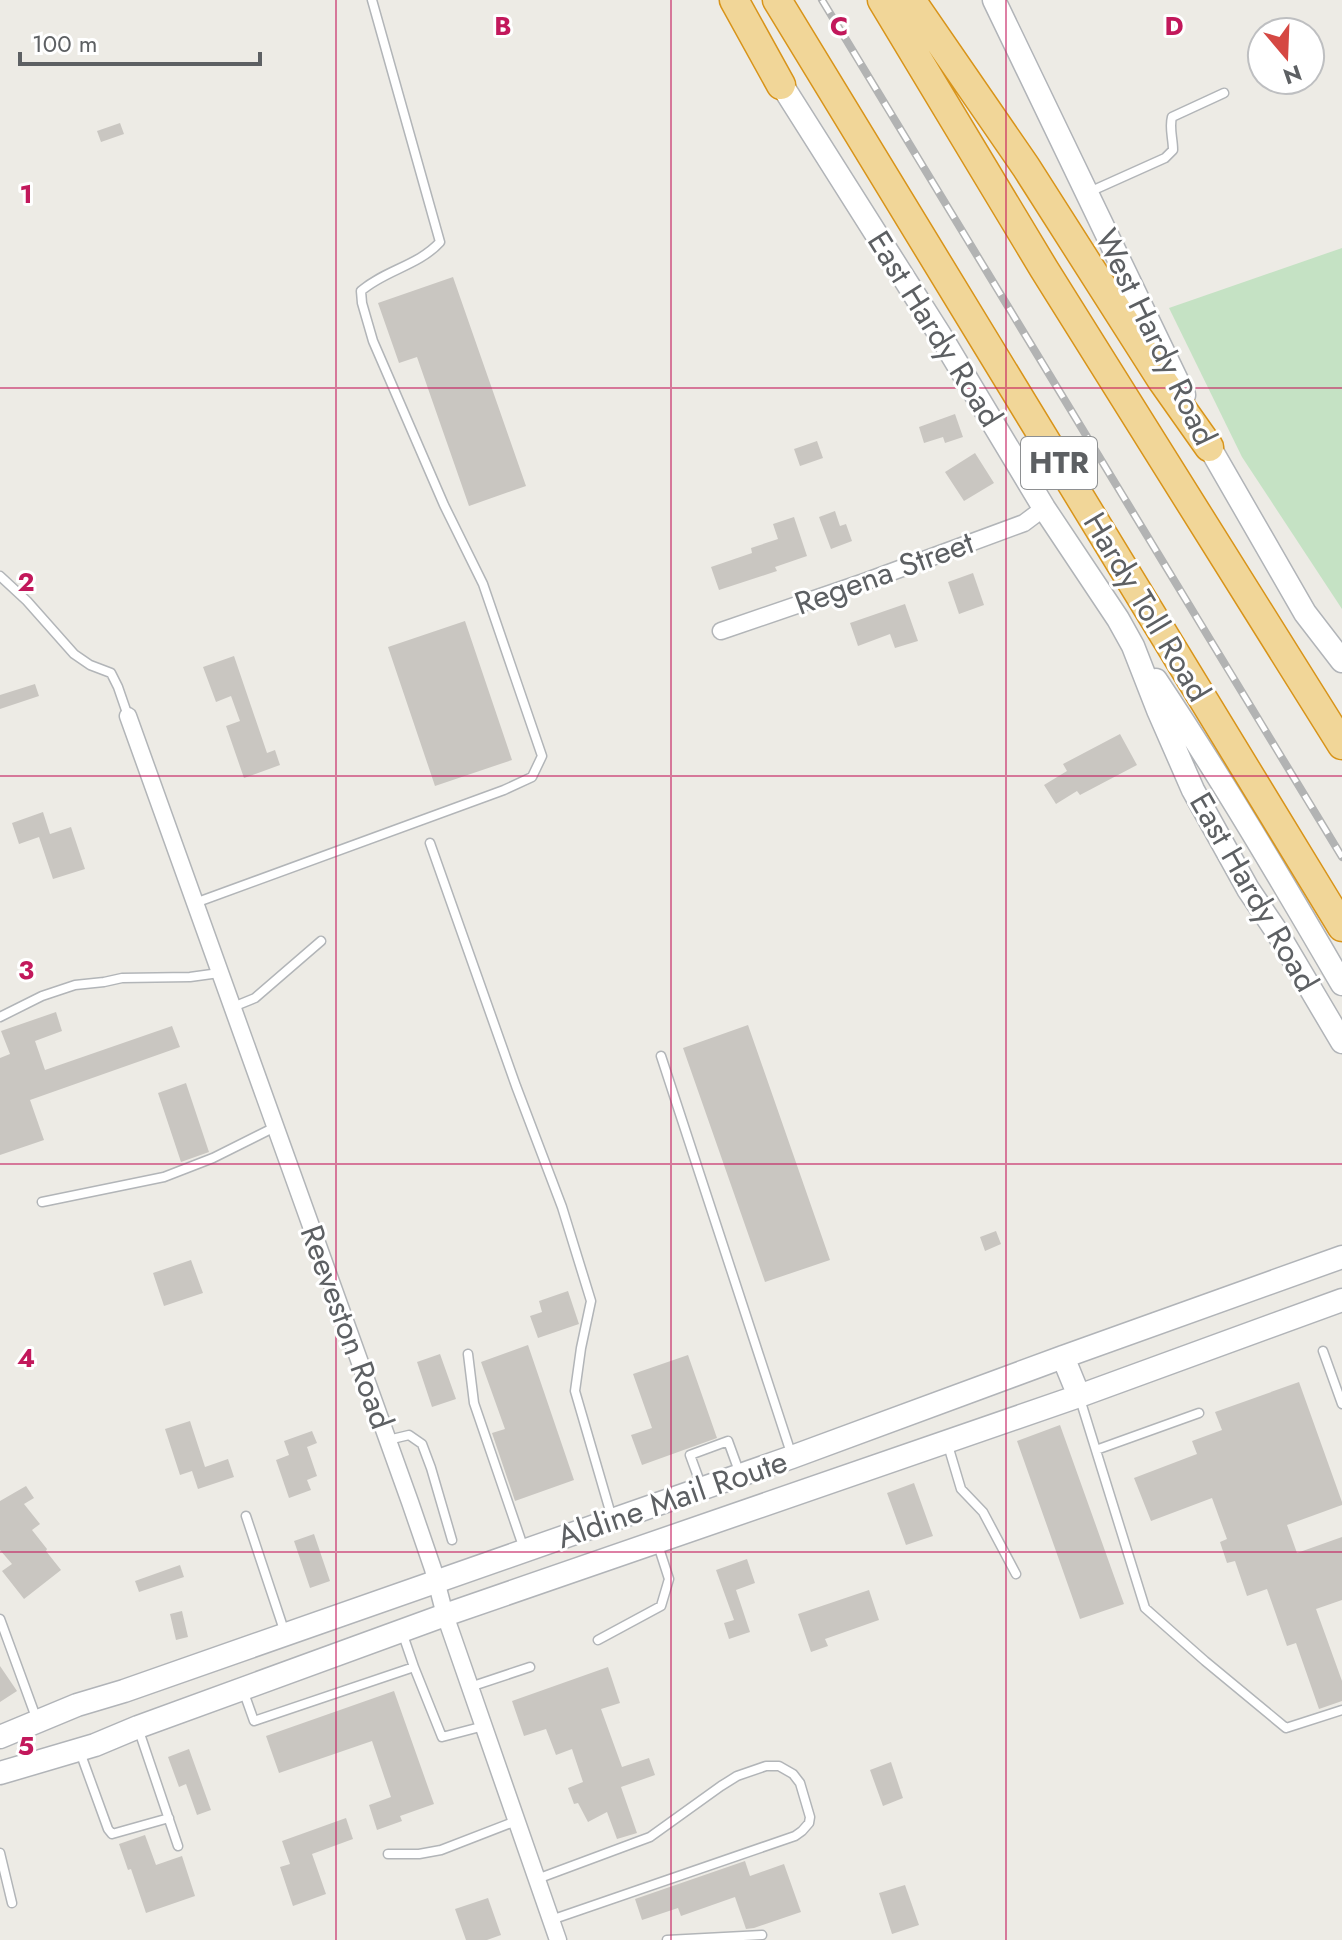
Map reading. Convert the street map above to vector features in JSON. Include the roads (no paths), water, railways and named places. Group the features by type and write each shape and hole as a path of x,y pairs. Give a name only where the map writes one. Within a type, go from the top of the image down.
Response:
{"highway":[{"path":"734,0 781,85"},
{"name":"Hardy Toll Road","path":"777,0 1342,927"},
{"name":"HTR","path":"882,0 1044,269 1342,745"},
{"path":"911,0 1026,167 1161,379 1209,447"}],"main road":[{"name":"East Hardy Road","path":"727,0 1133,646 1193,790 1248,889 1342,1042"},
{"name":"West Hardy Road","path":"994,0 1209,447 1305,613 1342,661"},
{"path":"1305,613 1342,673"},
{"path":"1133,646 1252,831 1342,984"},
{"name":"Aldine Mail Route","path":"0,1737 77,1705 792,1457 1342,1257"},
{"name":"Aldine Mail Route","path":"0,1773 79,1749 445,1615 1079,1396 1342,1300"},
{"path":"1063,1357 1079,1396"},
{"path":"792,1457 803,1491"},
{"path":"124,1691 138,1727"}],"street":[{"name":"Regena Street","path":"721,631 1024,523 1044,508"},
{"name":"Reeveston Road","path":"128,716 388,1440 558,1940"}],"lane":[{"path":"195,903 504,790 532,777 542,756 483,584 444,505 373,341 362,303 361,291 373,281 420,259 440,242 372,0"},
{"path":"1087,194 1165,158 1173,150 1172,117 1224,93"},
{"path":"0,576 74,654 90,665 111,673 128,716"},
{"path":"430,843 562,1207 591,1301 575,1391 612,1519"},
{"path":"232,1007 255,998 321,941"},
{"path":"0,1017 42,996 75,985 122,978 190,977 220,973"},
{"path":"661,1056 792,1457"},
{"path":"42,1202 164,1177 213,1158 275,1126"},
{"path":"1323,1351 1342,1404"},
{"path":"468,1354 474,1403 525,1550"},
{"path":"1079,1396 1145,1608 1286,1728 1342,1710"},
{"path":"1096,1450 1199,1413"},
{"path":"388,1440 409,1435 422,1444 452,1540"},
{"path":"702,1487 690,1455 728,1441 740,1474"},
{"path":"947,1441 961,1489 983,1512 1016,1574"},
{"path":"246,1516 285,1634"},
{"path":"598,1640 661,1606 669,1579 657,1542"},
{"path":"0,1619 38,1721"},
{"path":"401,1631 442,1737 484,1726"},
{"path":"243,1689 254,1721 414,1667"},
{"path":"470,1687 530,1667"},
{"path":"138,1727 178,1846"},
{"path":"79,1749 112,1834 169,1818"},
{"path":"537,1879 650,1837 737,1776 766,1766 779,1766 793,1774 800,1783 810,1817 809,1823 795,1836 551,1920"},
{"path":"388,1854 441,1850 517,1821"},
{"path":"0,1853 12,1903"},
{"path":"667,1940 762,1935"}],"railway":[{"path":"822,0 1342,857"}]}
